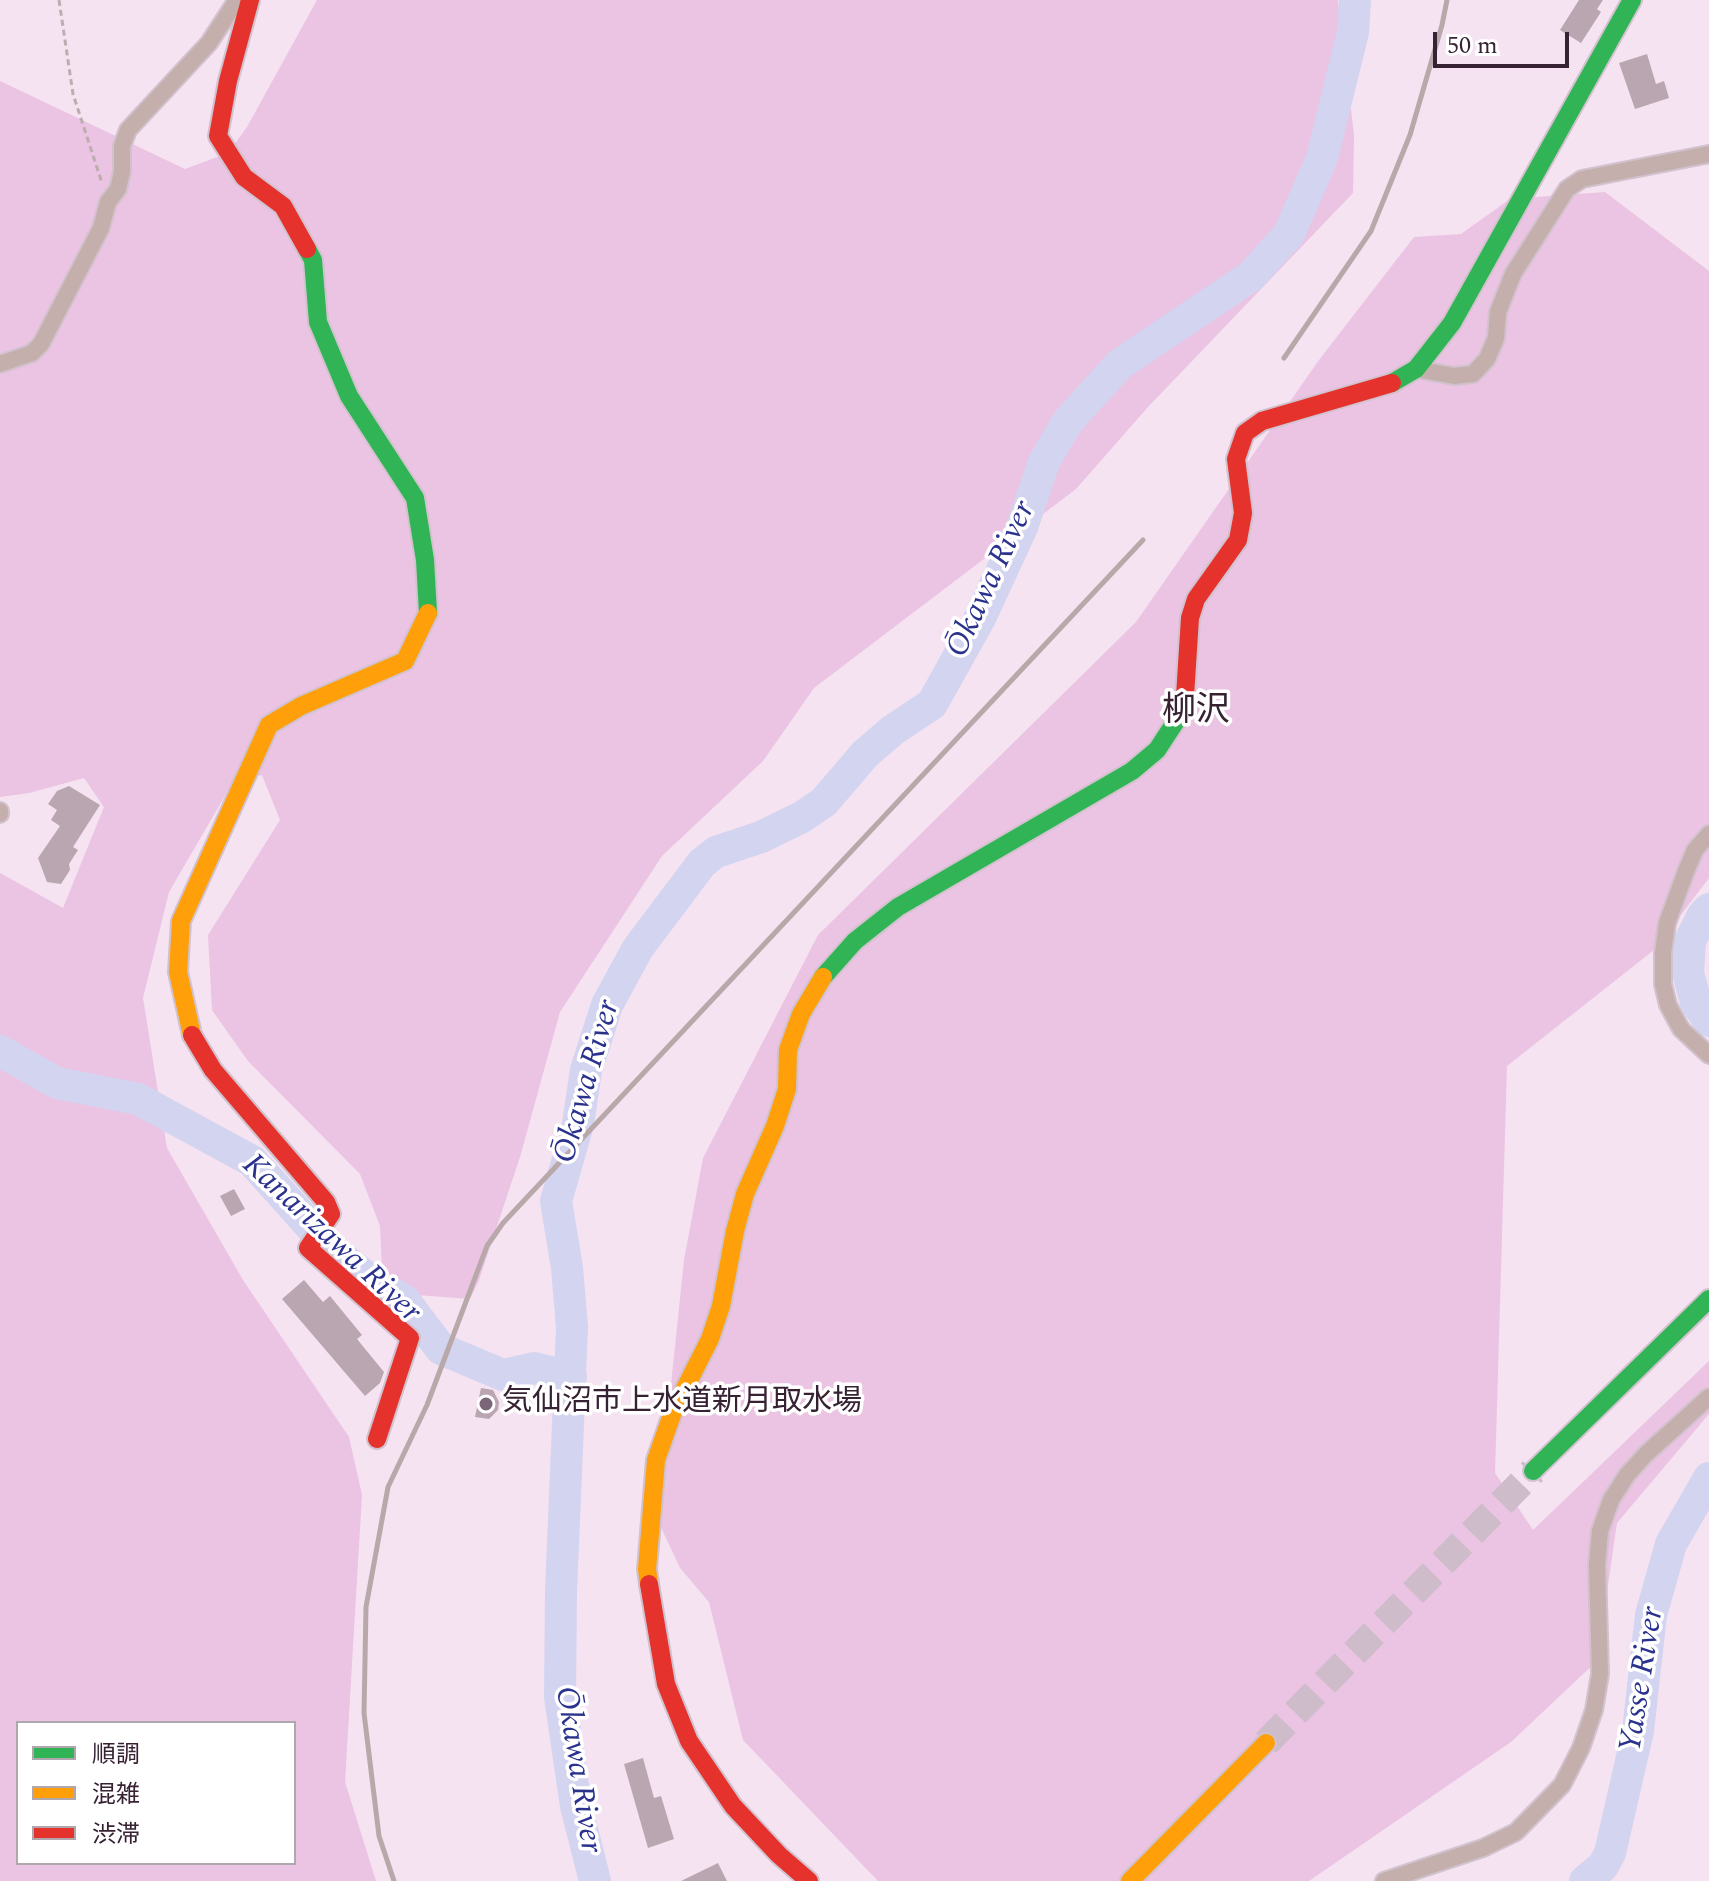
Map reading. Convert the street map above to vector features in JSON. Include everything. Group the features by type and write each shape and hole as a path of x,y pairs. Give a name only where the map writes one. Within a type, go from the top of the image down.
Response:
{"main road":[{"path":"250,0 228,81 218,136 244,177 283,206 313,260 318,322 349,396 415,498 425,560 428,613 405,661 301,706 269,725 181,921 178,972 191,1034 213,1070 326,1202 331,1214 308,1248 410,1338 377,1439"},
{"path":"809,1881 779,1855 733,1806 689,1741 666,1684 647,1569 656,1460 673,1412 710,1339 745,1194 775,1126 787,1089 788,1050 801,1014 825,973 845,951 898,907 1132,771 1157,750 1176,721 1186,694 1190,618 1196,599 1238,540 1243,513 1236,459 1245,433 1262,421 1394,382 1416,369 1452,323 1491,257 1632,0"},
{"path":"1533,1471 1709,1299"},
{"path":"1130,1881 1266,1743"}],"street":[{"path":"0,364 32,353 41,344 101,228 108,202 118,189 122,172 122,146 128,130 209,43 237,0"},
{"path":"1416,369 1454,376 1473,374 1487,359 1496,338 1498,312 1513,274 1567,189 1582,179 1709,154"},
{"path":"1709,834 1695,850 1667,923 1663,968 1668,1005 1681,1029 1709,1055"},
{"path":"1384,1881 1483,1848 1516,1832 1562,1785 1581,1748 1594,1710 1600,1674 1597,1565 1600,1531 1611,1500 1627,1475 1646,1454 1709,1397"}],"path":[{"path":"59,0 73,94 108,202"}],"shaded area":[{"path":"317,0 1338,0 1354,135 1353,193 1148,407 1076,489 814,688 763,761 662,856 560,1012 520,1157 470,1299 417,1295 382,1268 380,1226 360,1174 248,1061 212,1010 208,935 280,820 262,775 233,782 169,892 143,998 167,1148 243,1280 349,1437 362,1495 345,1782 376,1881 0,1881 0,873 63,908 104,807 84,778 29,793 0,797 0,81 185,169 228,153 247,127"},
{"path":"1605,192 1709,271 1709,878 1654,950 1507,1066 1495,1473 1533,1530 1709,1361 1709,1414 1617,1523 1597,1661 1511,1742 1309,1881 878,1881 743,1740 709,1602 680,1568 657,1519 684,1260 703,1158 818,935 1136,622 1319,360 1414,237 1461,234 1510,199"}],"building":[{"path":"1579,0 1603,0 1597,9 1601,12 1581,43 1560,30"},
{"path":"1647,54 1656,84 1664,81 1669,98 1635,109 1619,63"},
{"path":"69,786 100,805 73,847 78,850 61,884 47,882 38,858 60,826 51,820 57,810 48,804 57,791"},
{"path":"234,1189 245,1209 231,1216 220,1196"},
{"path":"304,1280 323,1302 330,1296 362,1335 357,1339 384,1372 380,1383 365,1396 282,1299"},
{"name":"気仙沼市上水道新月取水場","path":"481,1388 493,1390 499,1402 498,1410 489,1419 475,1417"},
{"path":"643,1758 654,1798 661,1796 674,1839 648,1848 624,1764"},
{"path":"718,1863 727,1881 681,1881"}],"waterway":[{"name":"Ōkawa River","path":"595,1881 576,1806 560,1697 561,1592 572,1327 567,1268 556,1201 578,1124 586,1070 607,1005 638,948 702,863 716,852 761,837 802,817 824,802 865,754 893,730 932,704 980,618 1022,527 1044,462 1068,421 1120,364 1251,276 1289,234 1322,158 1353,32 1355,0"},
{"name":"Yasse River","path":"1709,909 1690,941 1688,973 1696,1002 1709,1021"},
{"name":"Kanarizawa River","path":"0,1051 57,1083 138,1099 252,1161 331,1249 375,1284 404,1300 441,1349 503,1375 534,1368 571,1377"},
{"name":"Yasse River","path":"1585,1881 1603,1866 1610,1853 1638,1731 1651,1615 1671,1544 1709,1478"}],"tunnel":[{"path":"1266,1743 1533,1471"}],"railway":[{"path":"1284,358 1371,231 1410,135 1447,0"},
{"path":"394,1881 379,1836 364,1713 366,1607 388,1487 427,1405 487,1246 503,1223 1143,540"}],"traffic: fast":[{"path":"1392,383 1416,369 1452,323 1632,0"},
{"path":"307,249 313,260 318,322 349,396 415,498 425,560 428,613"},
{"path":"823,977 855,941 898,907 1132,771 1157,750 1176,721 1185,696"},
{"path":"1533,1471 1709,1299"}],"traffic: slow":[{"path":"192,1035 178,972 181,921 269,725 301,706 405,661 428,613"},
{"path":"649,1584 647,1569 656,1460 673,1412 710,1339 721,1306 745,1194 775,1126 787,1089 788,1050 801,1014 823,977"},
{"path":"1130,1881 1266,1743"}],"traffic: jam":[{"path":"250,0 228,81 218,136 244,177 283,206 307,249"},
{"path":"1185,696 1190,618 1196,599 1238,540 1243,513 1236,459 1245,433 1262,421 1392,383"},
{"path":"192,1035 213,1070 326,1202 331,1214 308,1248 410,1338 377,1439"},
{"path":"649,1584 666,1684 689,1741 733,1806 779,1855 809,1881"}],"place":[{"name":"気仙沼市上水道新月取水場","path":"486,1404"}],"district":[{"name":"柳沢","path":"1196,713"}]}
